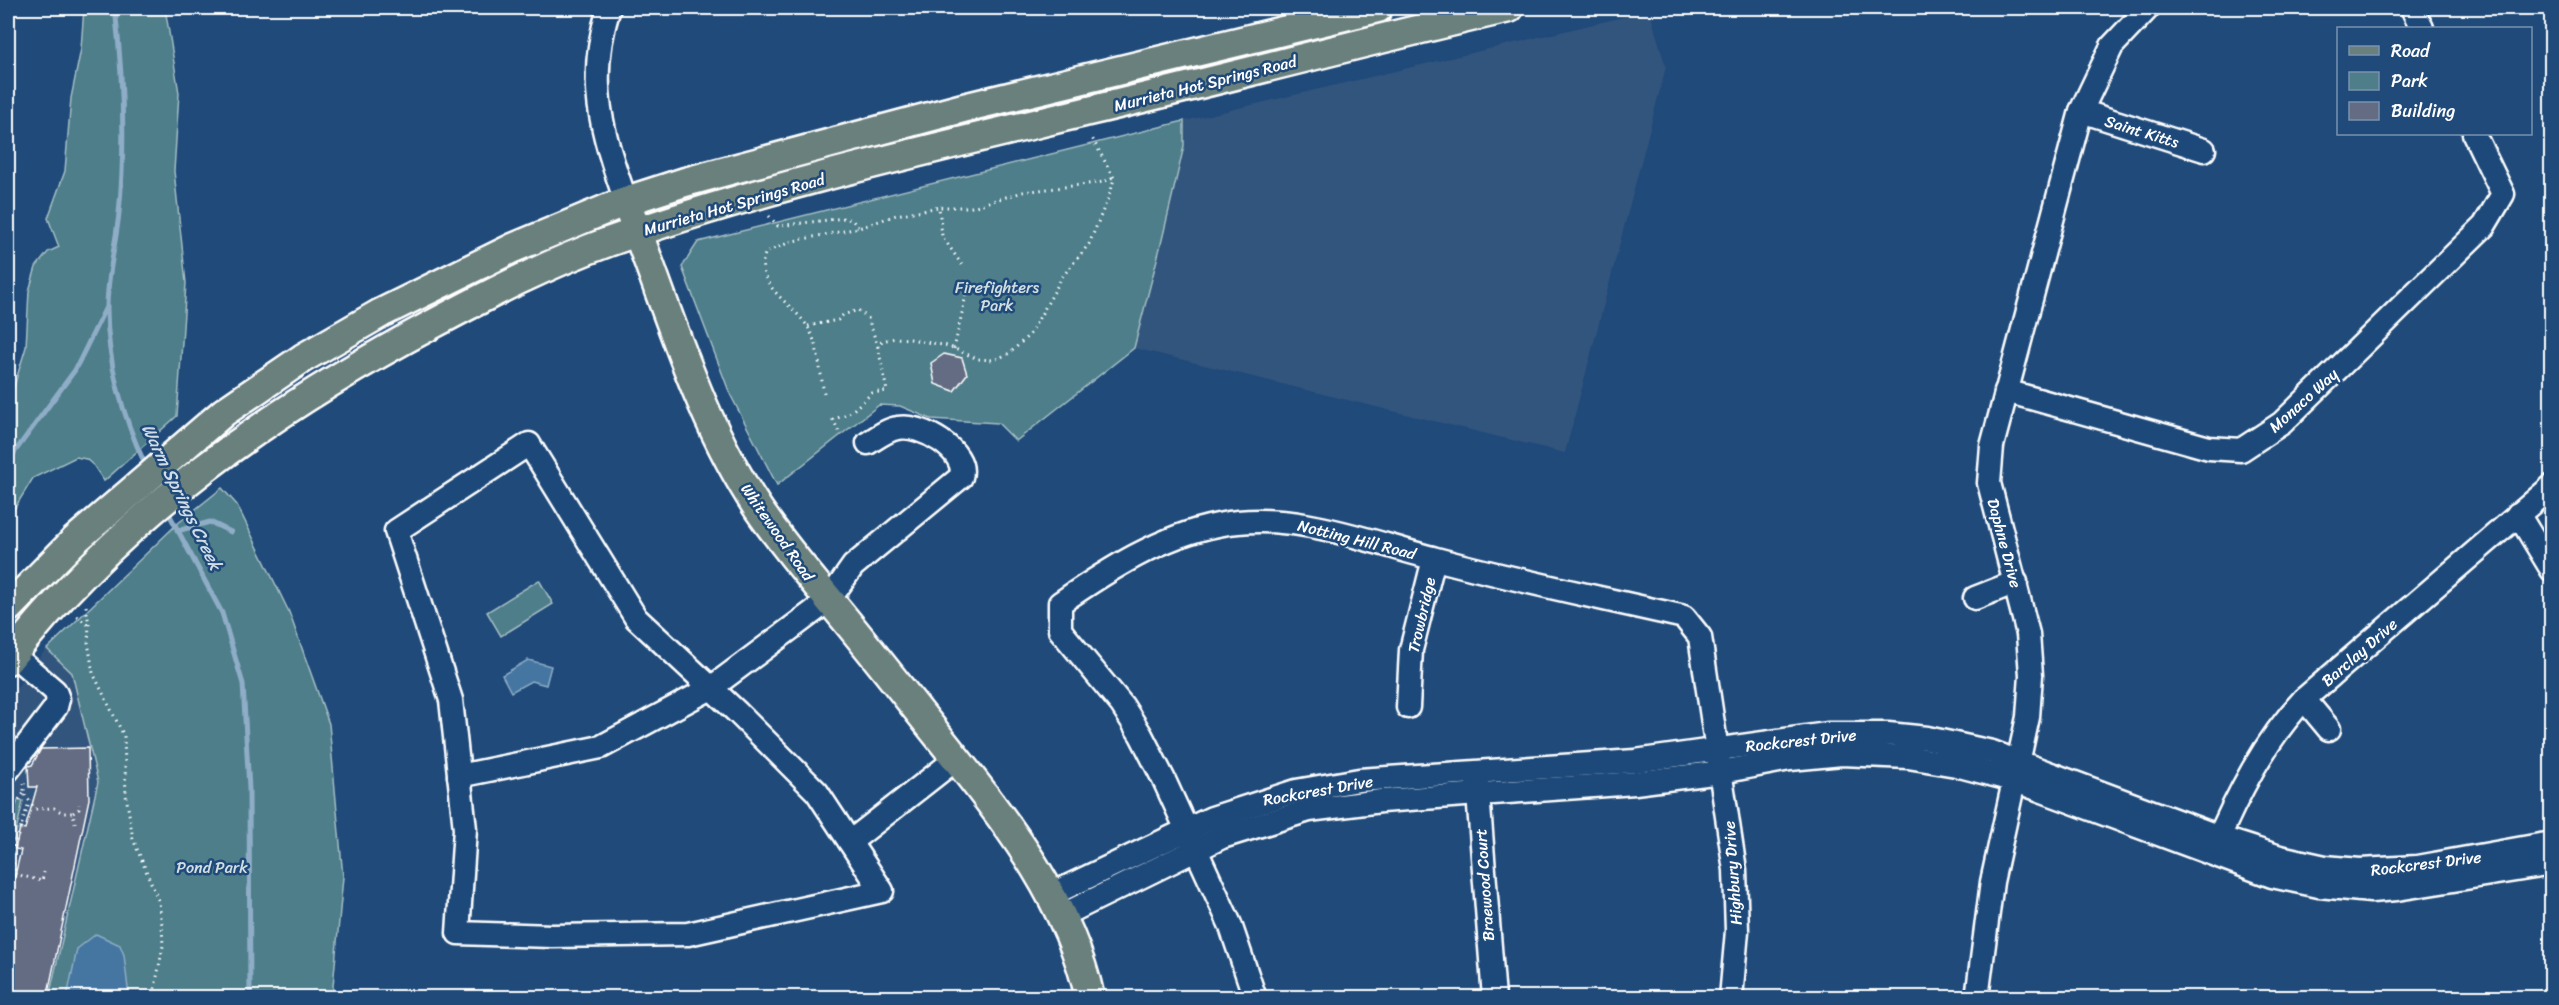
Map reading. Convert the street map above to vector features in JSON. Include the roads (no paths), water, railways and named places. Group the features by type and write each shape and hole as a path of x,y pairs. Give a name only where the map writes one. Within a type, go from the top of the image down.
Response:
{"main road":[{"name":"Murrieta Hot Springs Road","path":"8,608 44,570 224,412 303,358 381,313 513,248 626,201 685,182 951,111 1378,8"},
{"name":"Murrieta Hot Springs Road","path":"10,657 72,588 134,528 197,474 276,416 395,344 529,275 692,213 1460,14 1509,8"},
{"name":"Whitewood Road","path":"626,201 687,364 723,450 759,510 807,576 829,600 1027,851 1077,952 1090,998"}],"street":[{"name":"Whitewood Road","path":"609,8 597,58 596,85 604,135 626,201"},
{"name":"Daphne Drive","path":"1977,998 1992,882 2028,717 2031,675 2028,634 1989,483 1992,446 2081,111 2112,46 2148,8"},
{"path":"2412,8 2422,27"},
{"name":"Saint Kitts","path":"2081,111 2204,150"},
{"name":"Monaco Way","path":"2006,391 2209,448 2241,450 2282,423 2484,226 2503,194 2474,135"},
{"path":"459,776 602,747 711,688 829,600 853,566 961,477 963,468 960,459 945,444 923,431 898,428 868,443"},
{"path":"529,444 636,618 711,688 817,792 882,891 688,934 552,936 458,933 465,829 451,700 396,531 529,444"},
{"name":"Barclay Drive","path":"2215,846 2259,759 2285,719 2304,699 2552,486"},
{"path":"2518,514 2552,570"},
{"name":"Notting Hill Road","path":"1255,998 1230,924 1142,735 1122,705 1060,630 1060,603 1105,572 1183,534 1219,525 1251,522 1292,523 1336,531 1434,559 1683,617 1700,637 1719,761"},
{"name":"Trowbridge","path":"1408,707 1411,650 1434,559"},
{"path":"1975,598 2016,582"},
{"path":"10,657 55,691 58,699 56,707 10,767"},
{"path":"2304,699 2329,729"},
{"name":"Rockcrest Drive","path":"1055,906 1192,839 1246,828 1309,810 1381,801 1477,783 1635,783 1827,734 1888,734 1964,744 2015,770 2215,846 2272,876 2319,886 2371,891 2431,885 2552,864"},
{"path":"850,842 956,759"},
{"name":"Highbury Drive","path":"1719,761 1735,870 1737,931 1731,998"},
{"name":"Braewood Court","path":"1477,783 1494,998"},
{"name":"Rockcrest Drive","path":"2215,846 2360,870 2417,867 2552,843"}],"waterway":[{"name":"Warm Springs Creek","path":"115,8 122,85 123,136 119,213 107,296 108,328 118,389 130,429 146,466"},
{"path":"8,461 75,370 105,309"},
{"name":"Warm Springs Creek","path":"167,510 222,613 243,684 249,789 250,998"},
{"path":"177,531 210,522 231,532"}],"park label":[{"name":"Firefighters Park","path":"997,296"},
{"name":"Pond Park","path":"212,867"}]}
